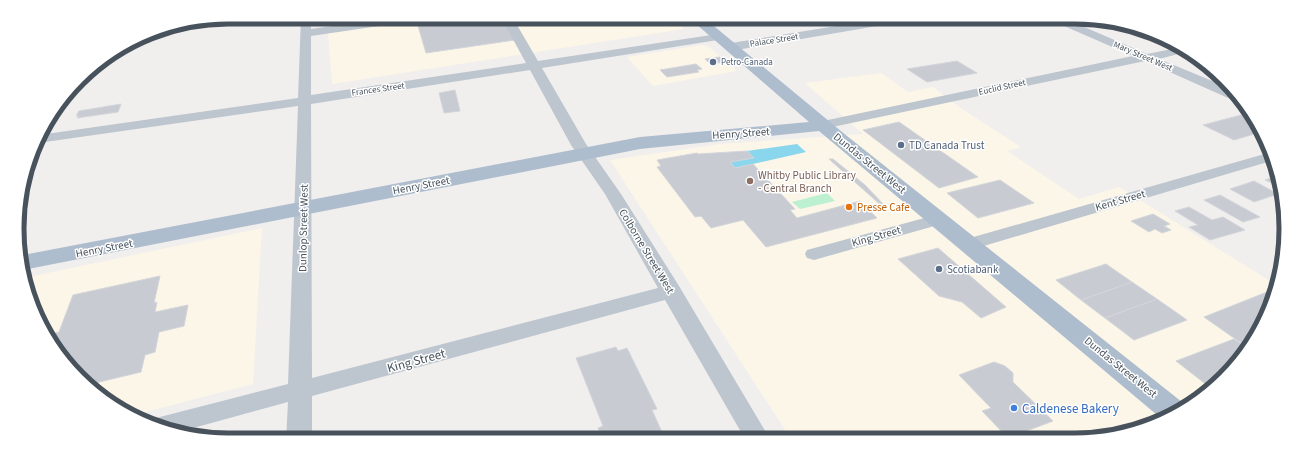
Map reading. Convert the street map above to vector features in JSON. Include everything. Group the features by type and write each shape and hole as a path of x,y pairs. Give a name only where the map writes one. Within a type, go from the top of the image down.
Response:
{"main road":[{"name":"Dundas Street West","path":"703,24 823,125 1171,409"},
{"name":"Henry Street","path":"27,262 640,143 795,129 823,125"}],"street":[{"name":"Dunlop Street West","path":"299,433 306,24"},
{"path":"305,33 370,24"},
{"name":"Colborne Street West","path":"511,24 533,66 584,153 612,194 672,291 755,433"},
{"name":"Palace Street","path":"724,42 859,24"},
{"name":"Mary Street West","path":"1068,24 1226,92"},
{"name":"Frances Street","path":"45,138 172,121 533,66 724,42"},
{"name":"Euclid Street","path":"823,125 1177,51"},
{"name":"Kent Street","path":"970,244 1266,158"},
{"name":"King Street","path":"814,254 939,219"},
{"name":"King Street","path":"170,424 300,389 346,379 672,291"}],"shaded area":[{"path":"327,24 679,24 684,29 332,84"},
{"path":"702,45 709,47 737,71 653,86 627,57"},
{"path":"881,73 908,92 933,87 959,107 1021,147 1007,151 1079,199 1119,187 1272,282 1263,307 1252,331 1237,353 1219,373 1188,399 1153,417 1114,429 1088,433 787,433 610,160 720,144 863,134 805,83"},
{"path":"262,228 253,384 141,413 138,412 126,406 104,391 84,373 66,353 51,331 45,319 30,277"}],"green space":[{"path":"827,193 835,201 800,209 792,202"}],"water":[{"path":"797,144 806,152 735,168 730,162 753,158 747,151"}],"building":[{"path":"417,24 506,24 515,40 426,53"},
{"path":"720,57 725,62 710,64 705,59"},
{"path":"957,61 977,73 927,82 907,69"},
{"path":"696,64 702,69 697,70 699,72 667,77 660,70"},
{"path":"455,90 460,111 444,113 439,93"},
{"path":"121,104 118,112 77,118 79,115 76,116 79,111"},
{"path":"1244,114 1256,134 1234,140 1203,125"},
{"path":"899,122 978,177 939,188 863,130"},
{"path":"747,151 754,158 730,162 735,168 753,164 795,209 790,210 797,218 860,201 877,218 766,247 743,220 711,228 701,216 695,217 657,167 661,166 657,160 697,153"},
{"path":"829,159 833,159 865,185 886,207 883,207"},
{"path":"1272,177 1274,184 1265,180"},
{"path":"1000,180 1034,203 978,218 947,193"},
{"path":"1254,181 1276,193 1276,195 1254,202 1230,189"},
{"path":"1220,195 1260,217 1243,222 1204,200"},
{"path":"1189,207 1212,220 1223,217 1245,230 1210,240 1189,227 1198,225 1175,211"},
{"path":"1153,214 1170,224 1164,226 1171,230 1162,233 1155,229 1149,232 1131,221"},
{"path":"938,248 1006,307 981,318 962,302 939,296 898,259"},
{"path":"1106,264 1132,282 1081,300 1056,280"},
{"path":"160,276 154,303 157,302 155,312 188,305 184,326 159,332 155,352 145,355 141,372 95,383 66,353 53,334 59,332 73,295"},
{"path":"1132,282 1157,299 1105,318 1081,300"},
{"path":"1269,291 1252,331 1246,340 1241,343 1204,317"},
{"path":"1157,299 1187,320 1134,340 1105,318"},
{"path":"1234,339 1243,345 1219,373 1206,385 1176,361"},
{"path":"616,347 618,351 627,348 657,409 652,410 662,433 600,433 598,428 603,426 576,358"},
{"path":"994,362 1005,366 1013,373 1013,382 1053,421 1021,433 1003,433 982,411 991,408 959,375"}],"place":[{"name":"Petro-Canada","path":"713,62"},
{"name":"TD Canada Trust","path":"901,145"},
{"name":"Whitby Public Library - Central Branch","path":"750,181"},
{"name":"Presse Cafe","path":"849,207"},
{"name":"Scotiabank","path":"939,269"},
{"name":"Caldenese Bakery","path":"1014,408"}]}
